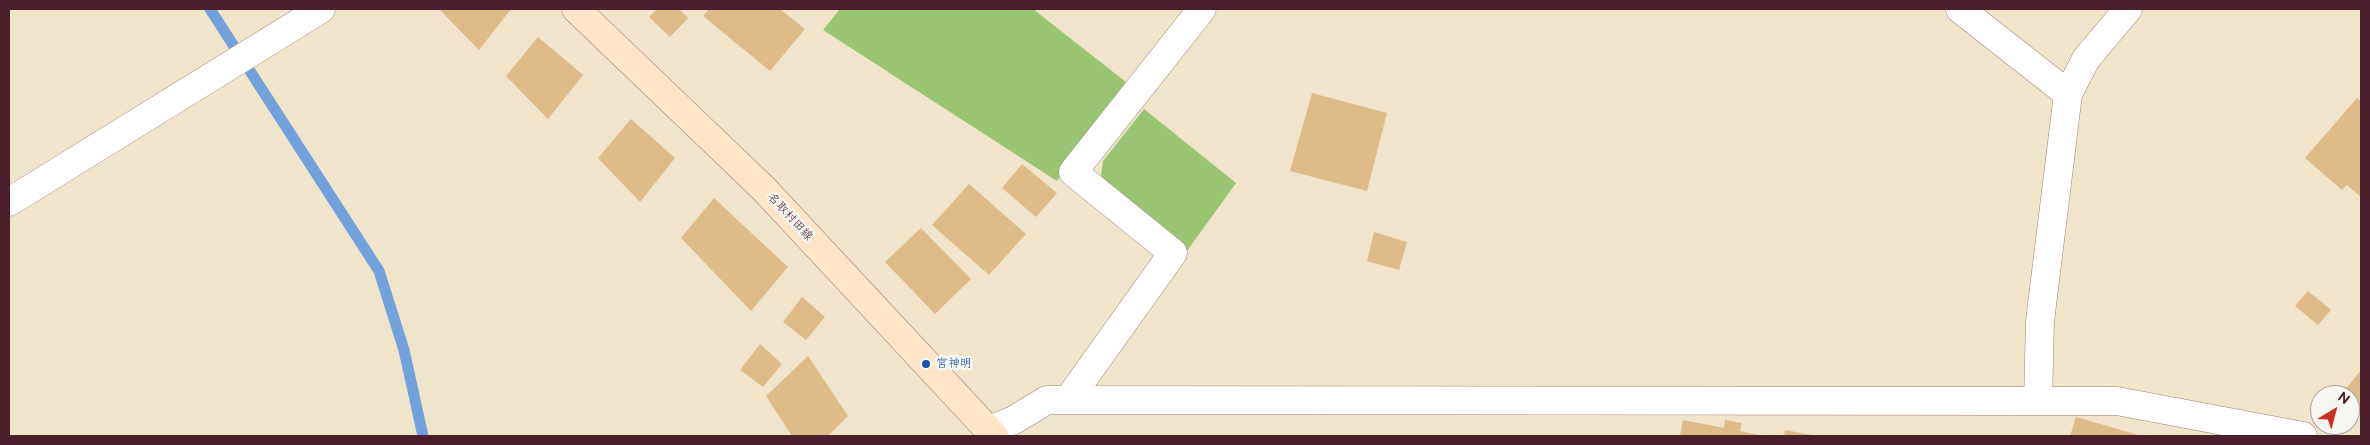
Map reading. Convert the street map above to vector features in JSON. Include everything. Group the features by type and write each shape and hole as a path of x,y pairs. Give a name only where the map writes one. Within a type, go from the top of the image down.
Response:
{"main road":[{"name":"名取村田線","path":"576,9 764,189 991,433"}],"street":[{"path":"9,202 257,46 321,9"},
{"path":"1068,400 1173,254 1073,172 1202,9"},
{"path":"1960,9 2068,94"},
{"path":"2038,401 2040,321 2068,94 2086,59 2103,36 2128,9"},
{"path":"991,433 1048,400 2117,401 2303,436"}],"green space":[{"path":"840,9 1033,9 1131,86 1057,181 823,30"},
{"path":"1144,109 1236,183 1179,262 1104,187 1101,175 1103,161"}],"building":[{"path":"439,9 511,9 479,50"},
{"path":"657,9 679,9 688,18 670,37 649,17"},
{"path":"709,9 780,9 805,29 770,71 703,16"},
{"path":"538,37 583,75 548,119 506,76"},
{"path":"1312,93 1387,113 1367,191 1290,171"},
{"path":"2357,98 2361,101 2361,197 2347,185 2342,190 2305,158"},
{"path":"631,119 675,158 640,202 598,158"},
{"path":"1022,164 1057,193 1036,217 1002,188"},
{"path":"969,184 1026,234 989,275 932,225"},
{"path":"714,198 788,267 751,311 681,238"},
{"path":"921,228 971,279 935,314 885,262"},
{"path":"1374,232 1407,242 1399,270 1367,261"},
{"path":"2308,291 2331,310 2318,325 2295,306"},
{"path":"802,297 825,317 806,340 783,322"},
{"path":"760,344 782,364 763,387 740,370"},
{"path":"808,356 848,416 828,436 792,436 766,396"},
{"path":"2361,370 2361,415 2360,385 2349,385"},
{"path":"2076,417 2142,436 2070,436"},
{"path":"1683,420 1724,428 1725,420 1742,423 1740,431 1763,436 1680,436"},
{"path":"1785,430 1812,435 1812,436 1784,436"}],"waterway":[{"path":"210,9 379,271 404,350 423,436"}],"place":[{"name":"宮神明","path":"926,364"}]}
